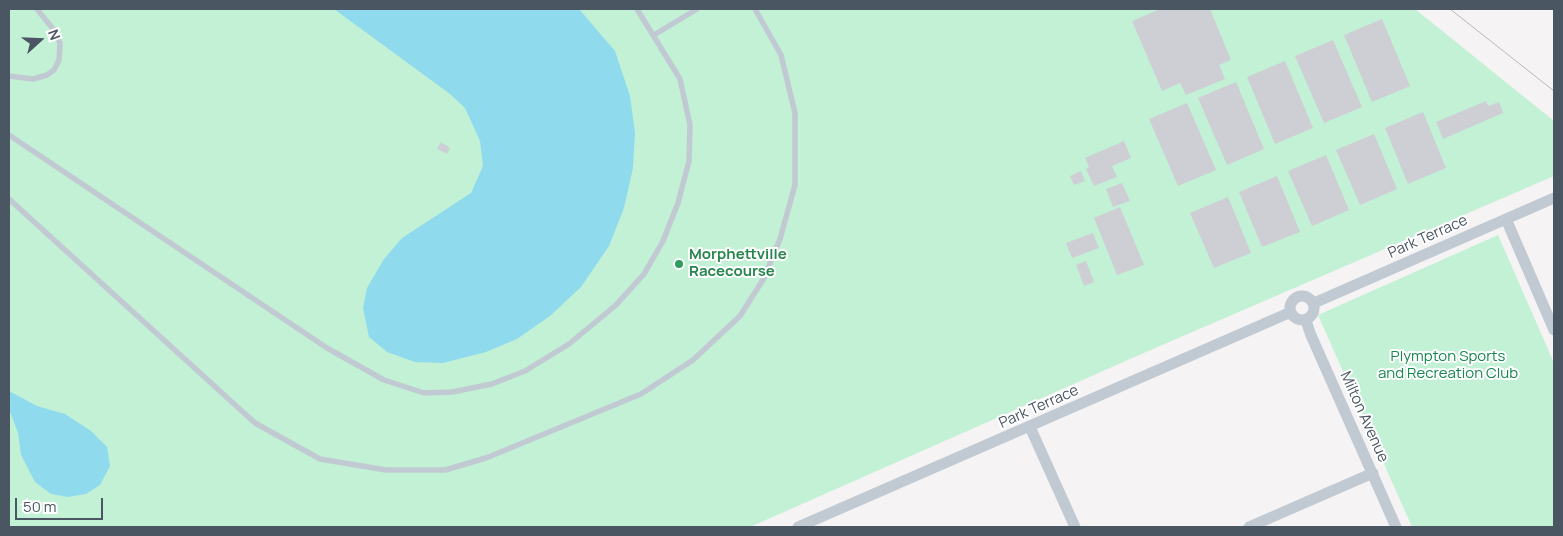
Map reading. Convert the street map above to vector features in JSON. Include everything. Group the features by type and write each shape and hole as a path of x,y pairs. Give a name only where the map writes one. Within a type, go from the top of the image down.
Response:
{"street":[{"name":"Park Terrace","path":"1314,303 1554,198"},
{"path":"1506,220 1554,330"},
{"path":"1298,296 1309,297 1314,303 1314,311 1306,320 1298,319 1291,312 1290,304 1298,296"},
{"name":"Park Terrace","path":"798,527 1291,312"},
{"name":"Milton Avenue","path":"1306,320 1310,333 1396,527"},
{"path":"1030,427 1076,527"},
{"path":"1249,527 1373,473"}],"lane":[{"path":"9,76 21,79 47,75 54,70 59,60 60,43 53,29 37,9"},
{"path":"9,135 327,348 384,380 424,392 452,392 492,384 525,371 569,344 616,305 644,274 663,241 678,202 689,161 690,125 680,78 637,9"},
{"path":"654,36 698,9"},
{"path":"9,199 255,423 320,459 386,470 445,470 486,458 641,394 693,360 740,316 764,278 780,239 795,184 795,113 781,55 755,9"}],"green space":[{"name":"Morphettville Racecourse","path":"9,9 1415,9 1554,121 1554,176 1146,352 750,527 9,527"},
{"name":"Plympton Sports and Recreation Club","path":"1498,235 1554,363 1554,527 1412,527 1318,315"}],"water":[{"path":"334,9 579,9 615,51 630,96 635,133 633,168 624,208 609,246 581,287 550,316 517,339 486,352 443,363 415,362 387,352 369,337 363,308 367,288 384,259 402,238 471,193 483,166 480,141 465,108 450,94"},
{"path":"9,391 37,406 65,414 91,431 107,447 110,466 100,485 86,494 68,497 51,494 35,482 21,455 18,433 9,409"}],"building":[{"path":"1160,9 1210,9 1231,60 1219,65 1225,79 1186,95 1180,83 1162,91 1132,21"},
{"path":"1382,19 1410,86 1372,102 1344,35"},
{"path":"1333,40 1362,107 1324,123 1295,56"},
{"path":"1285,61 1313,128 1275,144 1247,77"},
{"path":"1236,82 1264,149 1227,165 1198,98"},
{"path":"1486,101 1488,106 1499,102 1503,113 1443,139 1436,122"},
{"path":"1187,103 1216,170 1178,186 1149,119"},
{"path":"1423,112 1446,168 1408,184 1385,128"},
{"path":"1374,134 1397,189 1360,205 1336,150"},
{"path":"1124,141 1131,158 1112,166 1117,177 1094,186 1086,169 1089,167 1085,158"},
{"path":"441,142 450,148 447,154 437,149"},
{"path":"1326,155 1349,210 1312,226 1288,171"},
{"path":"1081,171 1085,181 1074,185 1070,176"},
{"path":"1277,176 1300,232 1262,247 1239,192"},
{"path":"1122,183 1130,201 1113,207 1106,189"},
{"path":"1228,197 1251,253 1214,268 1190,213"},
{"path":"1120,207 1144,265 1117,275 1094,218"},
{"path":"1093,233 1099,248 1072,258 1066,243"},
{"path":"1086,261 1094,282 1084,286 1076,265"}],"tram line":[{"path":"1450,9 1554,91"}],"place":[{"name":"Morphettville Racecourse","path":"679,264"}]}
